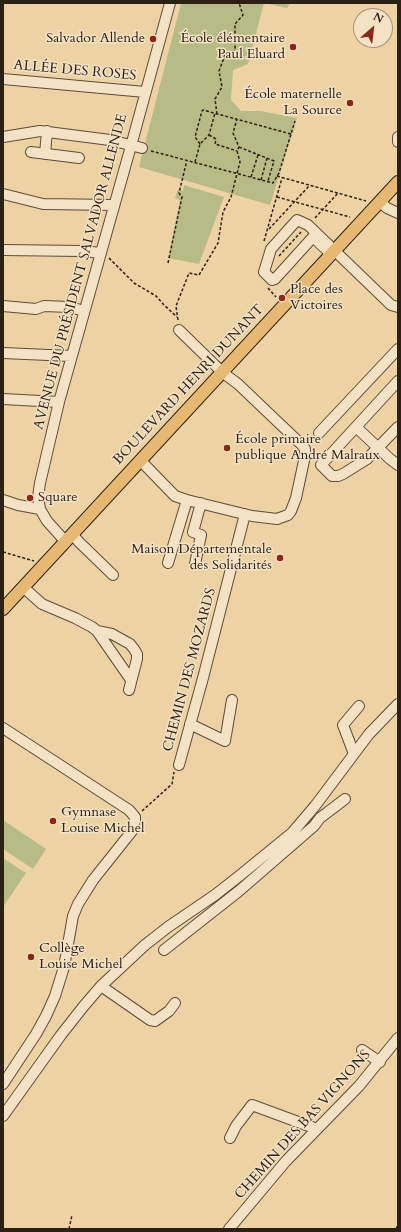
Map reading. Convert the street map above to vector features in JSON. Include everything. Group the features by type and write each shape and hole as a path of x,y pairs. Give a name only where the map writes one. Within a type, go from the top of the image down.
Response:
{"main road":[{"name":"BOULEVARD HENRI DUNANT","path":"3,609 140,460 218,368 333,252 398,182"}],"street":[{"name":"AVENUE DU PRÉSIDENT SALVADOR ALLENDE","path":"40,509 38,498 40,483 59,402 170,3"},
{"name":"ALLÉE DES ROSES","path":"3,79 145,92"},
{"path":"3,137 32,131 47,131 110,140 142,148"},
{"path":"45,154 47,131"},
{"path":"398,137 398,142"},
{"path":"31,152 80,158"},
{"path":"3,194 43,204 114,205"},
{"path":"379,203 398,213"},
{"path":"333,252 308,225 297,220 271,249 264,272 272,280 275,279 313,237 352,268 392,306 398,307"},
{"path":"3,250 82,251 101,253"},
{"path":"3,306 36,309 44,306 70,307 84,312"},
{"path":"140,460 175,496 187,500 245,514 277,519 288,515 296,498 305,448 179,330"},
{"path":"319,433 398,349"},
{"path":"3,353 72,356"},
{"path":"398,381 321,465 332,476 341,476 367,459 398,427"},
{"path":"3,399 59,402"},
{"path":"356,427 398,465"},
{"path":"3,500 18,505 40,509 47,521 68,538 79,542 113,574"},
{"path":"168,563 187,500"},
{"path":"195,564 201,534 193,532 201,503"},
{"name":"CHEMIN DES MOZARDS","path":"179,765 245,514"},
{"path":"23,587 42,604 75,618 98,631 112,634 130,644 137,654 130,685 98,631"},
{"path":"190,724 225,742 232,700"},
{"path":"3,1116 61,1036 101,986 145,945 168,927 215,895 292,833 315,806 369,734 398,704"},
{"path":"354,754 342,725 359,706"},
{"path":"3,728 133,813 135,817 132,831 89,886 78,904 73,916 64,967 55,996 36,1034 3,1084"},
{"path":"164,950 239,891 314,826 320,818 346,799"},
{"path":"315,806 320,818"},
{"path":"101,986 150,1020 155,1021 169,1011 175,1003"},
{"name":"CHEMIN DES BAS VIGNONS","path":"229,1229 286,1161 359,1086 398,1038"},
{"path":"362,1050 380,1062"},
{"path":"230,1138 236,1126 252,1104 317,1129"}],"path":[{"path":"195,163 200,144 209,135 216,113 215,99 222,86 219,72 225,55 235,50 235,24 243,15 239,3"},
{"path":"200,144 195,137 203,110 291,134"},
{"path":"179,330 176,306 188,273 199,275 218,243 223,212 231,197 240,162 238,151 239,147 233,133 237,119"},
{"path":"142,148 273,183 279,173 295,121"},
{"path":"209,135 216,139 215,144 238,151"},
{"path":"239,147 274,161 268,182"},
{"path":"251,177 258,155"},
{"path":"261,180 267,158"},
{"path":"168,263 182,197 179,193 187,160"},
{"path":"277,176 379,203"},
{"path":"267,230 310,185"},
{"path":"279,256 338,193"},
{"path":"277,197 351,218"},
{"path":"101,253 111,259 134,283 156,296 177,317"},
{"path":"3,552 44,565"},
{"name":"CHEMIN DES MOZARDS","path":"135,817 172,784 174,768 179,765"},
{"path":"69,1229 72,1215"},
{"path":"396,1229 398,1224"}],"green space":[{"path":"181,3 264,3 248,64 233,70 231,100 241,111 260,111 297,118 270,205 139,167"},
{"path":"264,3 290,3 287,8"},
{"path":"184,185 224,197 199,264 168,258 180,200 175,198 178,189 183,191"},
{"path":"3,820 46,849 33,869 3,849"},
{"path":"3,858 26,873 3,907"}],"place":[{"name":"Salvador Allende","path":"153,39"},
{"name":"École élémentaire Paul Eluard","path":"293,47"},
{"name":"École maternelle La Source","path":"350,103"},
{"name":"Place des Victoires","path":"282,298"},
{"name":"École primaire publique André Malraux","path":"227,448"},
{"name":"Square","path":"30,498"},
{"name":"Maison Départementale des Solidarités","path":"280,558"},
{"name":"Gymnase Louise Michel","path":"53,821"},
{"name":"Collège Louise Michel","path":"31,957"}]}
